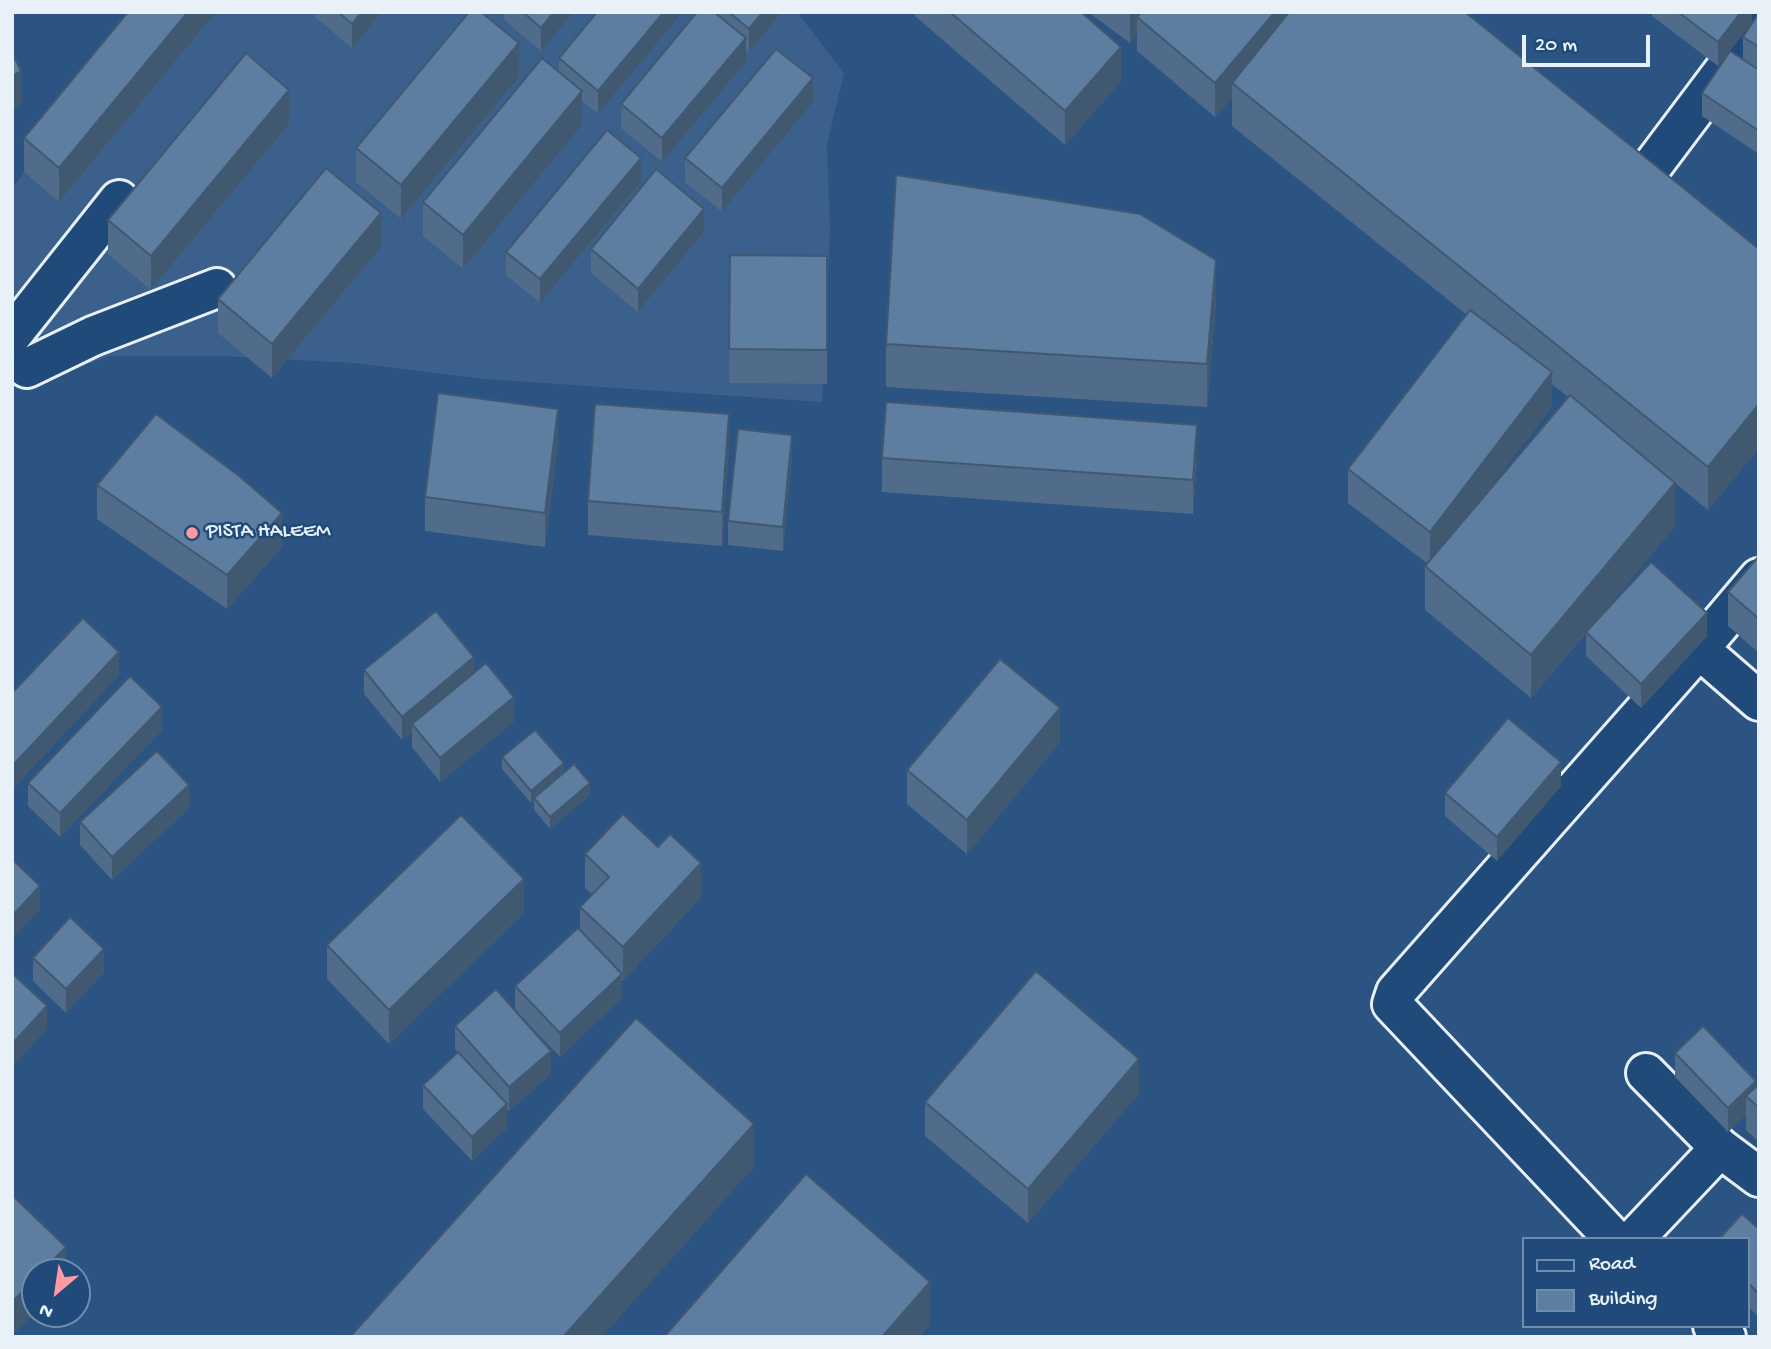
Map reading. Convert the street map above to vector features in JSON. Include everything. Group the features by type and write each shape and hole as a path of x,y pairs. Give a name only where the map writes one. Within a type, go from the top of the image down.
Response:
{"street":[{"path":"1644,177 1759,24"},
{"path":"19,351 119,200"},
{"path":"19,351 93,336 217,288"},
{"path":"1612,1237 1392,1004 1396,992 1759,578"},
{"path":"1699,649 1759,701"},
{"path":"1646,1073 1720,1148 1759,1177"},
{"path":"1636,1237 1720,1148"}],"shaded area":[{"path":"134,12 797,12 844,73 827,144 830,232 822,402 484,379 354,363 219,356 109,356 62,374 12,290 12,188 51,139"}],"building":[{"path":"128,12 188,12 59,168 24,138"},
{"path":"338,12 362,12 352,24"},
{"path":"469,12 481,12 519,43 401,185 356,148"},
{"path":"523,12 554,12 541,28"},
{"path":"597,12 664,12 598,91 559,58"},
{"path":"697,12 714,12 746,38 662,138 621,104"},
{"path":"729,12 763,12 749,29"},
{"path":"950,12 1081,12 1121,47 1065,111"},
{"path":"1141,12 1275,12 1215,83 1137,17"},
{"path":"1289,12 1465,12 1759,249 1759,404 1708,467 1232,83"},
{"path":"1678,12 1741,12 1718,42"},
{"path":"1759,13 1759,47 1743,37"},
{"path":"776,49 813,78 722,188 685,158"},
{"path":"1730,51 1759,70 1759,131 1702,93"},
{"path":"12,53 21,71 12,76"},
{"path":"246,53 289,90 151,256 108,220"},
{"path":"542,58 582,91 463,235 423,202"},
{"path":"607,130 641,158 540,279 506,252"},
{"path":"326,168 381,213 272,344 218,299"},
{"path":"656,169 704,209 638,289 591,249"},
{"path":"896,175 1140,214 1216,260 1207,364 886,344"},
{"path":"730,255 827,256 827,350 729,349"},
{"path":"1470,310 1552,372 1430,532 1348,469"},
{"path":"438,393 558,409 545,513 425,497"},
{"path":"1570,395 1675,483 1531,655 1425,566"},
{"path":"886,402 1197,425 1193,480 882,458"},
{"path":"595,404 729,414 722,512 588,501"},
{"path":"156,414 239,476 282,513 227,575 97,485"},
{"path":"738,429 792,435 783,527 728,521"},
{"path":"1759,556 1759,619 1728,592"},
{"path":"1651,562 1707,613 1641,684 1586,632"},
{"path":"436,611 474,657 402,717 364,670"},
{"path":"83,618 119,652 14,764 12,693"},
{"path":"1000,659 1060,708 967,820 907,770"},
{"path":"486,663 514,697 440,758 412,724"},
{"path":"130,676 162,707 60,813 28,783"},
{"path":"1508,718 1561,762 1497,837 1445,793"},
{"path":"535,730 564,763 531,791 502,757"},
{"path":"157,751 189,785 112,857 80,822"},
{"path":"574,764 590,783 550,817 534,798"},
{"path":"623,814 658,847 670,834 701,863 623,947 580,907 609,877 585,854"},
{"path":"461,815 524,879 389,1010 327,945"},
{"path":"12,859 40,886 12,916"},
{"path":"70,917 104,949 66,989 33,958"},
{"path":"578,928 622,974 560,1033 515,986"},
{"path":"1036,971 1139,1059 1028,1189 925,1102"},
{"path":"12,973 47,1006 12,1044"},
{"path":"496,989 551,1051 509,1087 455,1026"},
{"path":"636,1018 754,1124 563,1337 350,1337"},
{"path":"1703,1026 1756,1081 1728,1108 1675,1053"},
{"path":"458,1052 507,1104 472,1137 423,1085"},
{"path":"1759,1084 1759,1108 1746,1096"},
{"path":"806,1174 930,1282 882,1337 664,1337"},
{"path":"12,1195 66,1247 55,1258 21,1258 21,1293 12,1302"},
{"path":"1742,1214 1759,1229 1757,1292 1750,1285 1750,1237 1721,1237"}],"place":[{"name":"PISTA HALEEM","path":"192,533"}]}
